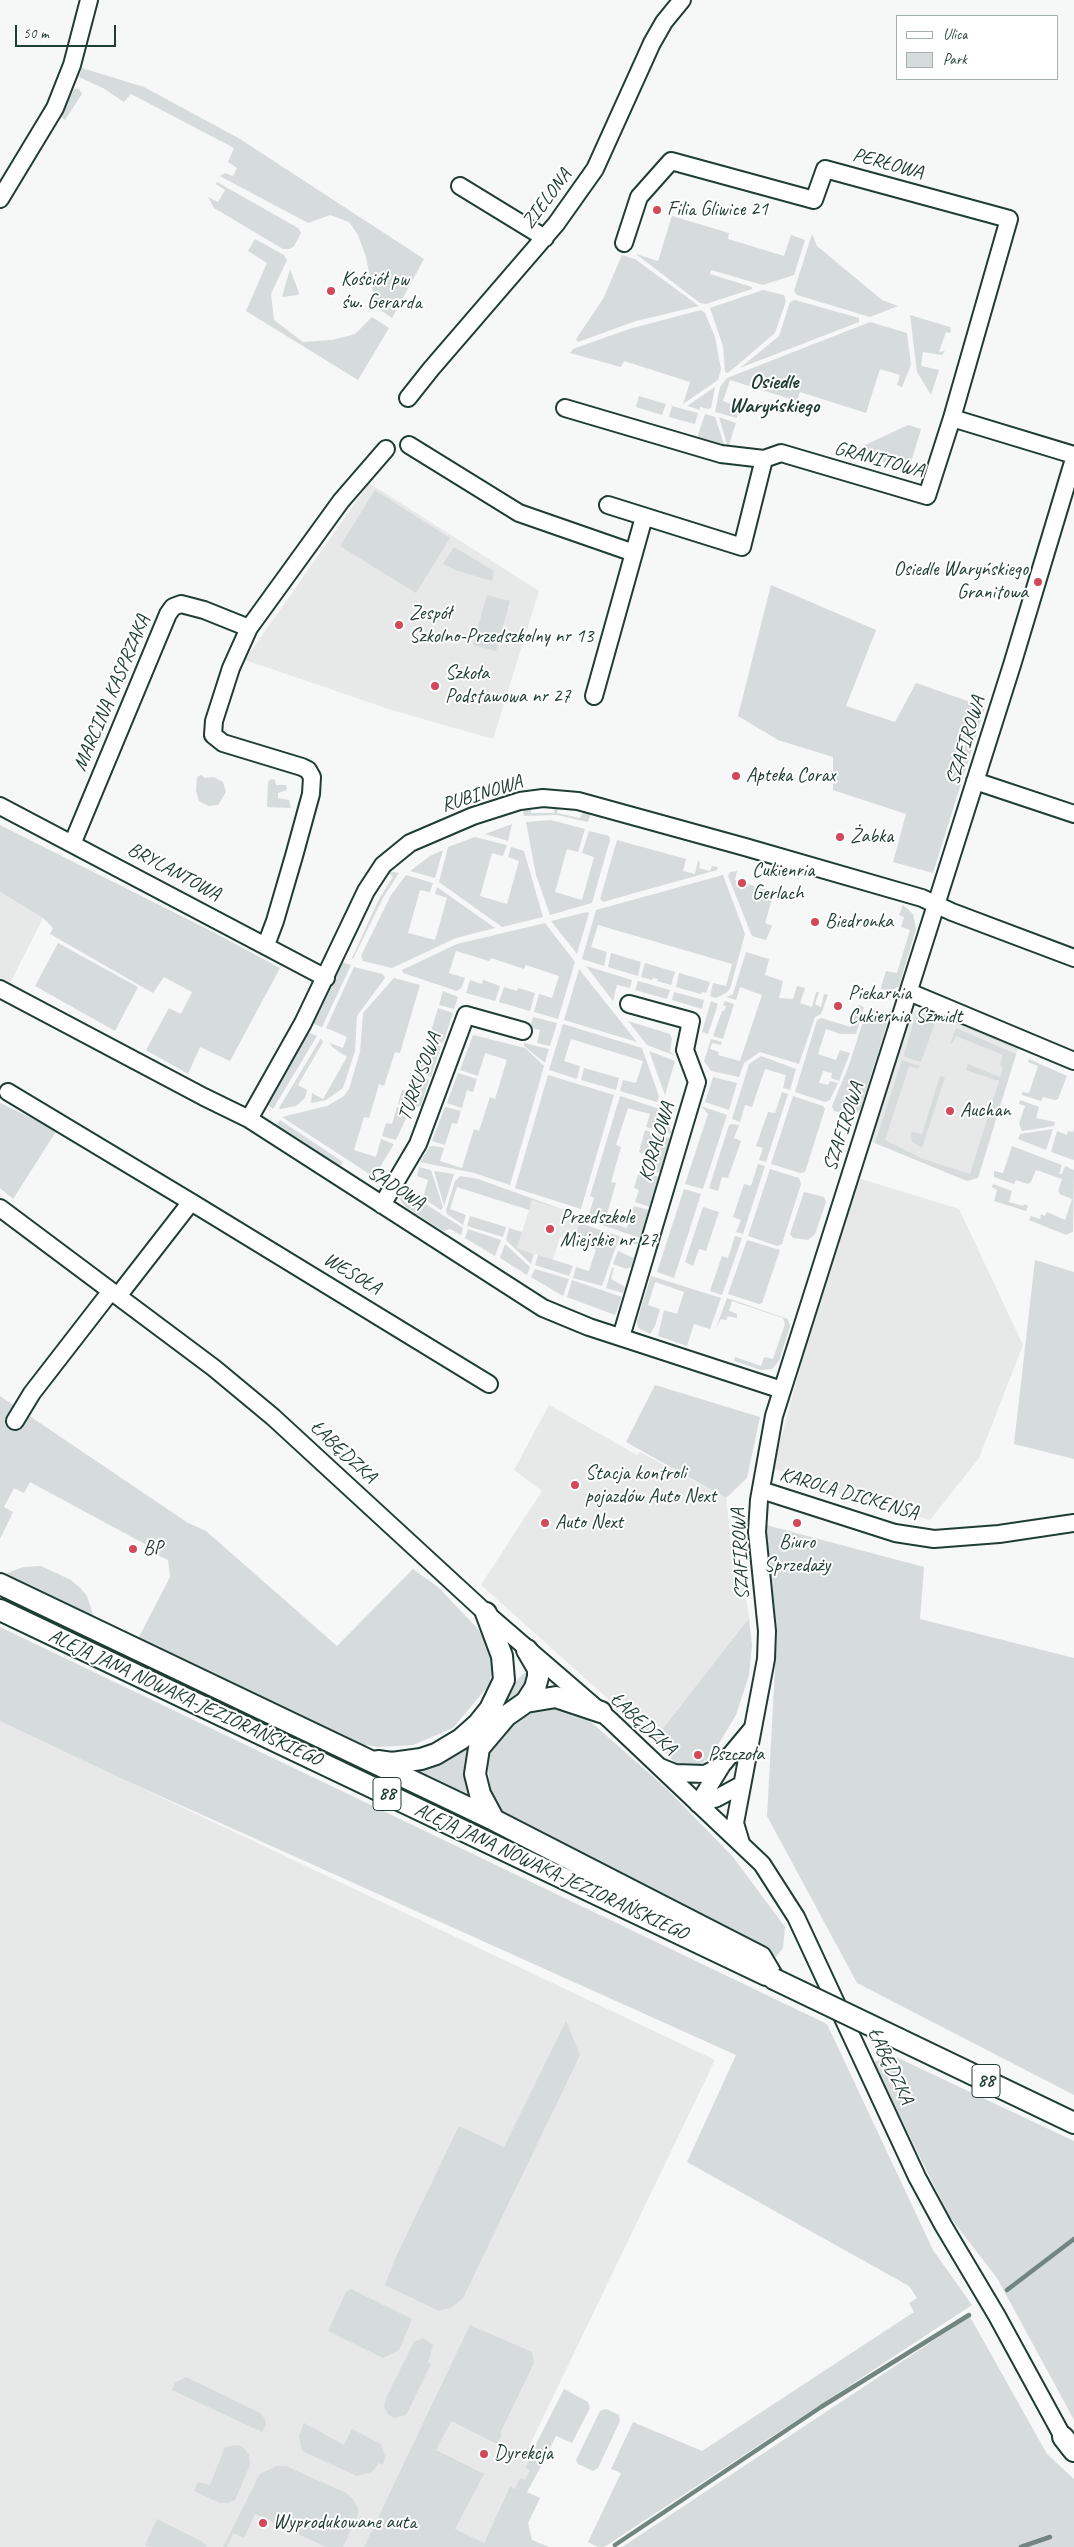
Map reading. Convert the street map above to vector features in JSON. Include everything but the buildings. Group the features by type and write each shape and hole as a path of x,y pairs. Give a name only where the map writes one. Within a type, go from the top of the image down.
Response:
{"main road":[{"path":"0,1584 494,1820 761,1957 774,1979"},
{"name":"ALEJA JANA NOWAKA-JEZIORAŃSKIEGO","path":"0,1610 1074,2123"},
{"path":"486,1613 502,1656 504,1680"},
{"path":"365,1758 392,1763 421,1759 436,1754 478,1724 490,1709 504,1680 519,1668 538,1662 538,1677 535,1688 526,1702 506,1716 479,1748 475,1774 480,1794 494,1820"},
{"path":"526,1702 556,1697 601,1712"}],"street":[{"path":"0,199 55,108 72,65 89,0"},
{"name":"ZIELONA","path":"408,398 430,369 545,238 595,170 652,44 664,22 682,0"},
{"name":"PERŁOWA","path":"624,243 638,196 671,161 814,200 825,169 1009,220 952,418"},
{"path":"460,186 545,238"},
{"name":"GRANITOWA","path":"565,408 721,454 764,459 781,453 927,496 952,418"},
{"path":"952,418 1074,455"},
{"path":"409,445 519,513 634,553"},
{"path":"266,945 275,921 311,794 312,777 308,770 302,767 224,743 213,735 212,730 231,668 248,628 341,501 386,449"},
{"path":"608,505 742,547 764,459"},
{"name":"SZAFIROWA","path":"742,1845 735,1822 740,1785 754,1727 766,1659 767,1631 757,1532 761,1490 774,1416 976,781 1074,459"},
{"path":"594,696 644,517"},
{"name":"MARCINA KASPRZAKA","path":"72,842 168,614 174,607 181,604 204,610 248,628"},
{"path":"976,781 1074,814"},
{"name":"RUBINOWA","path":"249,1119 326,978 373,877 396,852 410,843 437,830 520,801 543,798 578,800 908,894 936,906 1073,955"},
{"name":"BRYLANTOWA","path":"0,806 72,842 326,978"},
{"name":"SADOWA","path":"0,989 204,1098 249,1119 543,1308 621,1337 782,1390"},
{"path":"909,992 1074,1061"},
{"name":"KORALOWA","path":"621,1337 696,1082 685,1050 691,1022 629,1004"},
{"name":"TURKUSOWA","path":"382,1205 418,1144 466,1016 523,1031"},
{"name":"WESOŁA","path":"8,1092 489,1384"},
{"path":"15,1421 32,1393 191,1202"},
{"name":"ŁABĘDZKA","path":"0,1208 214,1368 273,1416 538,1662 601,1712 762,1864 796,1916 917,2177 1069,2444 1074,2458"},
{"name":"KAROLA DICKENSA","path":"761,1490 895,1533 934,1540 999,1534 1074,1523"},
{"path":"698,1804 722,1765 754,1727"},
{"path":"656,1765 675,1773 705,1774 722,1765"},
{"path":"698,1804 717,1798 740,1785"}],"shaded area":[{"name":"Zespół Szkolno-Przedszkolny nr 13","path":"369,483 539,591 493,739 395,711 245,660"},
{"path":"0,892 43,918 10,983 0,979"},
{"path":"923,1006 1019,1045 978,1178 967,1181 870,1141 911,1014"},
{"path":"858,1178 959,1209 1023,1345 979,1458 930,1520 828,1490 773,1468 813,1320"},
{"name":"Przedszkole Miejskie nr 27","path":"532,1200 581,1216 574,1241 560,1237 553,1260 517,1248"},
{"path":"549,1405 637,1455 640,1452 726,1498 734,1567 742,1569 749,1618 654,1740 481,1585 542,1491 514,1470"},
{"path":"0,1721 715,2060 524,2457 529,2460 530,2470 525,2481 520,2479 515,2489 510,2486 482,2547 0,2547"}],"green space":[{"path":"82,68 144,87 240,139 424,259 392,318 376,307 366,257 358,235 349,222 330,215 308,223 220,176 225,173 233,176 237,168 228,162 234,148 131,94 124,102 103,88 79,77"},
{"path":"74,89 79,89 82,94 65,120 61,117"},
{"path":"217,182 298,228 301,233 294,246 290,249 283,249 214,208 208,197 218,202 225,190 216,184"},
{"path":"672,216 729,233 728,239 784,256 791,235 805,240 794,275 763,285 711,270 710,274 752,287 752,289 706,304 700,303 636,254 658,261"},
{"path":"812,234 817,246 882,300 898,306 870,317 797,295 794,291"},
{"path":"255,239 284,255 287,260 271,294 274,320 303,342 332,340 355,334 372,317 389,328 358,380 246,311 267,263 248,251"},
{"path":"622,255 635,259 699,306 636,321 578,342 576,339 603,299"},
{"path":"290,269 299,293 298,295 282,297"},
{"path":"763,290 784,295 786,301 775,333 728,373 725,372 723,346 710,308"},
{"path":"795,300 859,318 859,322 740,368 779,336 790,302"},
{"path":"701,310 705,313 715,337 721,369 718,380 683,404 690,382 624,361 621,367 570,353 573,349 629,329"},
{"path":"910,315 950,327 951,330 950,333 946,332 939,352 945,351 942,355 923,352 921,366 939,370 931,395 917,372"},
{"path":"870,322 907,333 911,365 902,387 897,385 900,375 880,369 866,413 800,392 797,401 730,380 723,401 739,407 737,418 715,412 720,387 727,378"},
{"path":"715,387 711,408 700,407 700,410 687,406"},
{"path":"639,396 666,404 662,415 636,407"},
{"path":"672,406 698,413 695,424 669,417"},
{"path":"705,414 715,417 726,450 696,441"},
{"path":"719,417 736,423 728,448"},
{"path":"908,425 921,429 909,469 850,452"},
{"path":"375,490 450,538 416,593 340,546"},
{"path":"454,547 494,571 492,581 455,570 443,564"},
{"path":"771,585 876,630 846,706 895,722 916,683 985,707 933,873 893,862 906,814 833,790 833,757 778,740 738,716"},
{"path":"487,595 510,601 496,651 473,645"},
{"path":"201,775 205,778 214,777 223,782 226,792 218,805 208,806 199,801 196,791 197,777"},
{"path":"271,779 275,780 276,785 286,785 287,790 278,793 278,798 289,800 291,808 267,807 268,782"},
{"path":"555,804 559,804 557,813 580,818 584,810 591,812 588,822 557,815 524,816 523,807 531,805 531,813 554,813"},
{"path":"551,820 585,829 578,852 567,849 555,892 582,900 594,857 582,853 589,831 609,836 610,840 592,903 550,915 536,875 526,822"},
{"path":"512,824 508,841 485,834"},
{"path":"0,825 215,933 280,968 230,1061 200,1047 188,1074 146,1050 169,1008 181,1014 192,992 164,977 153,993 50,934 53,928 43,918 0,892"},
{"path":"475,837 507,845 503,856 492,853 480,896 507,904 519,861 508,857 511,847 524,851 543,917 502,927 439,882 448,847"},
{"path":"617,840 686,859 683,871 695,874 698,861 700,862 699,868 710,871 712,866 718,867 717,870 603,902 600,899"},
{"path":"443,850 435,878 410,871 430,856"},
{"path":"387,871 399,873 383,898 353,959 379,899 393,877"},
{"path":"737,871 735,880 774,892 765,923 772,926 766,940 752,936 728,876 730,872"},
{"path":"406,875 433,883 430,892 420,890 408,933 435,940 447,898 435,894 437,887 495,928 456,938 392,968 363,961 361,956 391,895"},
{"path":"723,875 745,934 730,989 726,993 716,998 710,996 713,983 726,986 732,964 598,925 591,947 607,952 604,966 582,959 596,910"},
{"path":"903,905 913,914 916,929 899,986 891,991 881,989 886,971 897,973 910,930 901,927 904,917 899,915"},
{"path":"589,913 577,954 551,921"},
{"path":"545,923 575,962 558,1019 534,1012 539,994 552,998 559,976 526,965 524,969 491,958 489,961 456,951 449,973 465,978 462,987 457,991 403,973 402,970 457,944"},
{"path":"58,943 138,987 115,1031 35,986"},
{"path":"746,952 769,959 765,975 783,981 779,998 793,999 797,986 805,988 800,1003 812,1007 816,992 819,992 815,1004 821,1007 824,994 828,995 821,1014 815,1017 799,1064 760,1052 744,1063 739,1077 711,1071 704,1061 711,1039 722,1042 721,1045 712,1043 710,1049 719,1052 718,1055 740,1061 762,995 740,987 736,1000 726,997 733,994"},
{"path":"611,953 641,962 638,976 608,967"},
{"path":"341,962 351,965 322,1027 314,1024 313,1021"},
{"path":"645,963 675,972 671,985 657,981 658,979 653,978 652,980 641,977"},
{"path":"586,966 632,980 630,988 617,985 613,1001"},
{"path":"354,967 383,974 385,978 357,1016 355,1051 343,1088 326,1100 311,1103 312,1093 323,1099 347,1057 332,1047 330,1043 343,1048 347,1037 326,1028"},
{"path":"579,969 637,1042 564,1020"},
{"path":"679,973 710,982 706,993 702,992 701,994 676,987"},
{"path":"394,978 420,985 400,1053 395,1052 384,1086 379,1084 369,1118 364,1117 354,1150 376,1157 381,1139 394,1144 374,1177 282,1117 327,1106 344,1096 349,1089 360,1052 363,1013"},
{"path":"470,980 482,984 483,980 500,986 495,1001 466,993"},
{"path":"638,981 670,990 667,999 635,990"},
{"path":"504,987 517,991 518,988 535,993 530,1011 499,1002"},
{"path":"443,991 458,997 454,1009 439,1005"},
{"path":"674,992 704,1000 702,1009 672,1000"},
{"path":"711,1001 718,1004 708,1034 702,1032"},
{"path":"725,1001 734,1004 723,1039 713,1036 722,1011 724,1011 726,1006 723,1005"},
{"path":"858,1005 864,1007 856,1034 840,1034 826,1029 818,1054 836,1060 840,1050 850,1053 839,1081 831,1078 832,1073 823,1071 819,1083 828,1085 830,1081 838,1083 830,1100 825,1102 795,1092 817,1020 821,1018 851,1027"},
{"path":"438,1008 453,1013 443,1043 429,1038"},
{"path":"872,1009 885,1015 887,1024 860,1110 853,1116 834,1111 832,1106 849,1065 866,1012 870,1013"},
{"path":"923,1014 936,1020 921,1062 905,1057 904,1054 915,1017"},
{"path":"533,1017 557,1023 550,1046 537,1043 540,1030 530,1028"},
{"path":"955,1020 1019,1045 1018,1050 951,1021"},
{"path":"628,1021 670,1034 672,1039 670,1052 676,1056 647,1045"},
{"path":"563,1024 642,1048 659,1096 657,1102 620,1091 623,1080 636,1083 643,1061 571,1039 564,1061 580,1066 577,1079 549,1070"},
{"path":"956,1028 1016,1054 978,1178 967,1181 875,1143 902,1060 920,1066 917,1069 909,1066 885,1140 923,1159 970,1174 999,1081 966,1070 968,1064 1000,1077 1003,1068 1000,1064 1003,1055 956,1036 953,1043 950,1044"},
{"path":"310,1033 317,1036 273,1109 266,1103 305,1035"},
{"path":"473,1035 525,1048 544,1066 510,1185 474,1173 420,1162 430,1146 433,1146 444,1148 440,1161 462,1168 474,1129 479,1131 490,1097 495,1099 507,1060 485,1053 478,1076 460,1070"},
{"path":"321,1038 323,1042 298,1085 307,1090 305,1098 296,1106 280,1109 279,1108"},
{"path":"428,1042 441,1046 431,1077 414,1071 417,1058 422,1059"},
{"path":"524,1043 549,1049 545,1063 524,1046"},
{"path":"649,1051 675,1061 665,1095"},
{"path":"761,1056 796,1069 790,1090 783,1088 786,1075 765,1069 752,1107 745,1105 740,1122 732,1119 749,1064"},
{"path":"1029,1059 1067,1076 1058,1099 1043,1097 1041,1101 1022,1095 1022,1092 1029,1093 1038,1066 1028,1062"},
{"path":"584,1068 619,1078 616,1090 581,1080"},
{"path":"458,1073 477,1079 473,1092 467,1090 462,1108 447,1103"},
{"path":"413,1074 429,1080 421,1106 413,1108 398,1104 402,1090 408,1091"},
{"path":"548,1075 614,1095 581,1209 515,1188"},
{"path":"940,1076 945,1077 922,1148 912,1142 911,1133 922,1134"},
{"path":"713,1077 737,1083 729,1110 705,1102"},
{"path":"782,1092 788,1094 766,1162 759,1160 763,1148 756,1146 768,1112 775,1113"},
{"path":"620,1096 663,1110 672,1134 646,1127 650,1114 628,1108 616,1145 621,1147 611,1182 616,1183 605,1221 627,1228 634,1206 649,1210 640,1238 587,1220 594,1198 590,1196"},
{"path":"793,1096 823,1106 825,1109 805,1172 800,1173 771,1164"},
{"path":"1020,1100 1039,1107 1036,1118 1055,1122 1054,1126 1022,1131 1019,1124 1025,1106 1019,1104"},
{"path":"0,1103 57,1130 13,1199 0,1188"},
{"path":"701,1106 727,1115 703,1189 685,1184 708,1114"},
{"path":"397,1107 409,1112 396,1140 382,1136 386,1123 392,1124"},
{"path":"445,1107 461,1111 457,1124 452,1123 445,1145 432,1141"},
{"path":"280,1120 343,1162 337,1170 274,1128"},
{"path":"729,1125 739,1125 734,1138 741,1141 728,1178 722,1177 718,1191 709,1188"},
{"path":"1074,1128 1074,1160 1051,1152 1057,1131 1067,1135 1068,1131 1073,1132"},
{"path":"1053,1129 1046,1150 1018,1139 1020,1134"},
{"path":"645,1130 672,1139 661,1173 640,1167 644,1154 639,1152"},
{"path":"1012,1146 1062,1165 1059,1174 1062,1174 1065,1166 1074,1170 1073,1232 1066,1235 1029,1220 1031,1216 1040,1219 1041,1214 1045,1216 1047,1212 1065,1220 1072,1199 1060,1194 1058,1191 1062,1179 1036,1170 1031,1182 1028,1184 1016,1180 1014,1184 994,1177 994,1171 1003,1173"},
{"path":"758,1164 765,1166 743,1234 736,1232 741,1220 733,1217 744,1184 751,1186"},
{"path":"419,1167 431,1170 443,1207 441,1210 423,1198 428,1180 417,1176"},
{"path":"770,1169 799,1178 801,1184 782,1244 777,1246 748,1236"},
{"path":"434,1171 454,1174 444,1206"},
{"path":"639,1171 660,1177 650,1207 635,1202 639,1190 634,1188"},
{"path":"460,1176 478,1179 581,1216 532,1200 529,1210 457,1187 450,1209 466,1215 463,1225 447,1214 446,1210 455,1181"},
{"path":"993,1184 1012,1191 1009,1202 1028,1206 1026,1211 994,1201 997,1190 992,1187"},
{"path":"684,1189 701,1194 674,1278 657,1272"},
{"path":"804,1192 824,1197 826,1202 815,1234 808,1240 793,1238 790,1234"},
{"path":"402,1194 410,1194 463,1228 461,1235 450,1229 443,1231 406,1207 400,1200"},
{"path":"703,1207 719,1212 706,1251 699,1249 693,1266 685,1262"},
{"path":"470,1216 506,1227 503,1237 467,1226"},
{"path":"579,1223 643,1244 634,1244 619,1238 602,1286 573,1278 576,1267 589,1271 596,1249 574,1241"},
{"path":"509,1228 522,1232 517,1248 534,1254 531,1264 506,1240"},
{"path":"468,1229 501,1240 495,1256 465,1238"},
{"path":"735,1236 742,1238 722,1295 710,1291 722,1256 728,1258"},
{"path":"747,1240 780,1250 762,1303 759,1304 728,1294"},
{"path":"505,1244 530,1267 527,1275 500,1258"},
{"path":"618,1251 634,1258 631,1267 626,1269 613,1264"},
{"path":"538,1255 573,1266 569,1276 535,1265"},
{"path":"1035,1260 1074,1272 1074,1459 1014,1444"},
{"path":"612,1268 614,1268 611,1279 625,1287 623,1293 606,1288"},
{"path":"535,1269 569,1279 563,1296 531,1277"},
{"path":"651,1276 721,1298 710,1329 694,1324 687,1346 658,1336 664,1310 677,1314 684,1292 655,1282 648,1305 660,1309 655,1326 650,1334 638,1328 637,1321"},
{"path":"572,1280 622,1297 615,1315 567,1297"},
{"path":"727,1298 788,1319 790,1327 779,1361 772,1369 761,1370 734,1361 735,1357 761,1366 764,1357 773,1359 785,1324 783,1318 732,1301 729,1311 737,1314 737,1318 728,1316 726,1320 721,1319 716,1328"},
{"path":"655,1385 760,1417 747,1478 726,1498 626,1442"},
{"path":"0,1396 188,1523 206,1531 337,1646 413,1569 438,1587 478,1629 486,1644 493,1666 489,1685 453,1728 413,1745 379,1747 357,1744 138,1639 170,1577 168,1560 153,1553 154,1549 30,1482 24,1493 14,1488 4,1507 13,1512 0,1539"},
{"path":"766,1525 924,1567 920,1619 1074,1658 1074,2095 857,1983 767,1816 777,1632"},
{"path":"41,1566 71,1580 80,1588 87,1596 96,1624 0,1576 23,1567"},
{"path":"749,1618 752,1645 749,1675 736,1715 712,1755 701,1764 683,1766 673,1761 654,1740"},
{"path":"0,1627 827,2024 933,2250 972,2305 604,2547 598,2547 588,2542 621,2473 611,2469 633,2422 702,2451 914,2312 909,2303 917,2298 909,2286 687,2162 736,2055 118,1777 0,1721"},
{"path":"524,1673 530,1673 528,1691 494,1718 476,1803 402,1768 440,1757"},
{"path":"566,1706 591,1722 667,1789 733,1857 785,1927 783,1948 776,1957 512,1821 498,1808 488,1790 490,1785 487,1760 496,1739 514,1719 543,1708"},
{"path":"566,2021 580,2055 463,2298 452,2307 439,2311 385,2285 395,2259 459,2126 504,2147"},
{"path":"894,2056 1074,2141 1074,2420 997,2278 949,2216 873,2062"},
{"path":"351,2289 412,2319 399,2350 383,2358 328,2331 346,2292"},
{"path":"969,2315 1047,2454 1074,2479 1074,2547 622,2547 960,2323 961,2320"},
{"path":"470,2325 532,2352 534,2363 500,2433 502,2434 497,2444 451,2421 436,2450 484,2474 455,2529 484,2543 510,2486 515,2489 520,2478 525,2480 530,2470 526,2468 529,2460 523,2457 528,2447 546,2457 527,2492 540,2498 528,2523 532,2540 549,2547 364,2547"},
{"path":"423,2338 433,2345 428,2362 431,2364 406,2415 394,2418 388,2414 384,2406 386,2398 414,2342"},
{"path":"186,2377 260,2413 265,2419 266,2425 262,2432 172,2390 175,2383"},
{"path":"564,2389 588,2402 590,2408 572,2443 556,2436 547,2454 534,2448"},
{"path":"606,2409 619,2415 620,2421 598,2468 593,2471 578,2464 576,2460 600,2411"},
{"path":"304,2423 344,2445 352,2429 381,2444 385,2456 383,2465 379,2463 372,2472 357,2476 302,2451 299,2436"},
{"path":"242,2446 249,2455 250,2465 235,2500 228,2503 220,2503 194,2491 198,2482 210,2485 225,2447"},
{"path":"276,2466 286,2466 346,2493 353,2499 358,2508 358,2515 343,2547 326,2547 255,2514 244,2538 233,2533 227,2547 223,2547 260,2474"},
{"path":"157,2519 203,2542 207,2547 150,2547 145,2545"}],"waterway":[{"path":"1007,2290 1074,2239"},
{"path":"615,2545 821,2407 969,2315"},
{"path":"1021,2547 1050,2537"}],"place":[{"name":"Filia Gliwice 21","path":"657,210"},
{"name":"Kościół pw św. Gerarda","path":"331,291"},
{"name":"Osiedle Waryńskiego Granitowa","path":"1038,582"},
{"name":"Zespół Szkolno-Przedszkolny nr 13","path":"399,625"},
{"name":"Szkoła Podstawowa nr 27","path":"435,686"},
{"name":"Apteka Corax","path":"736,776"},
{"name":"Żabka","path":"840,837"},
{"name":"Cukienria Gerlach","path":"742,883"},
{"name":"Biedronka","path":"815,922"},
{"name":"Piekarnia Cukiernia Szmidt","path":"838,1006"},
{"name":"Auchan","path":"950,1111"},
{"name":"Przedszkole Miejskie nr 27","path":"550,1229"},
{"name":"Stacja kontroli pojazdów Auto Next","path":"575,1485"},
{"name":"Auto Next","path":"545,1523"},
{"name":"Biuro Sprzedaży","path":"797,1523"},
{"name":"BP","path":"133,1549"},
{"name":"Pszczoła","path":"698,1755"},
{"name":"Dyrekcja","path":"484,2454"},
{"name":"Wyprodukowane auta","path":"263,2523"}],"district":[{"name":"Osiedle Waryńskiego","path":"774,394"}]}
